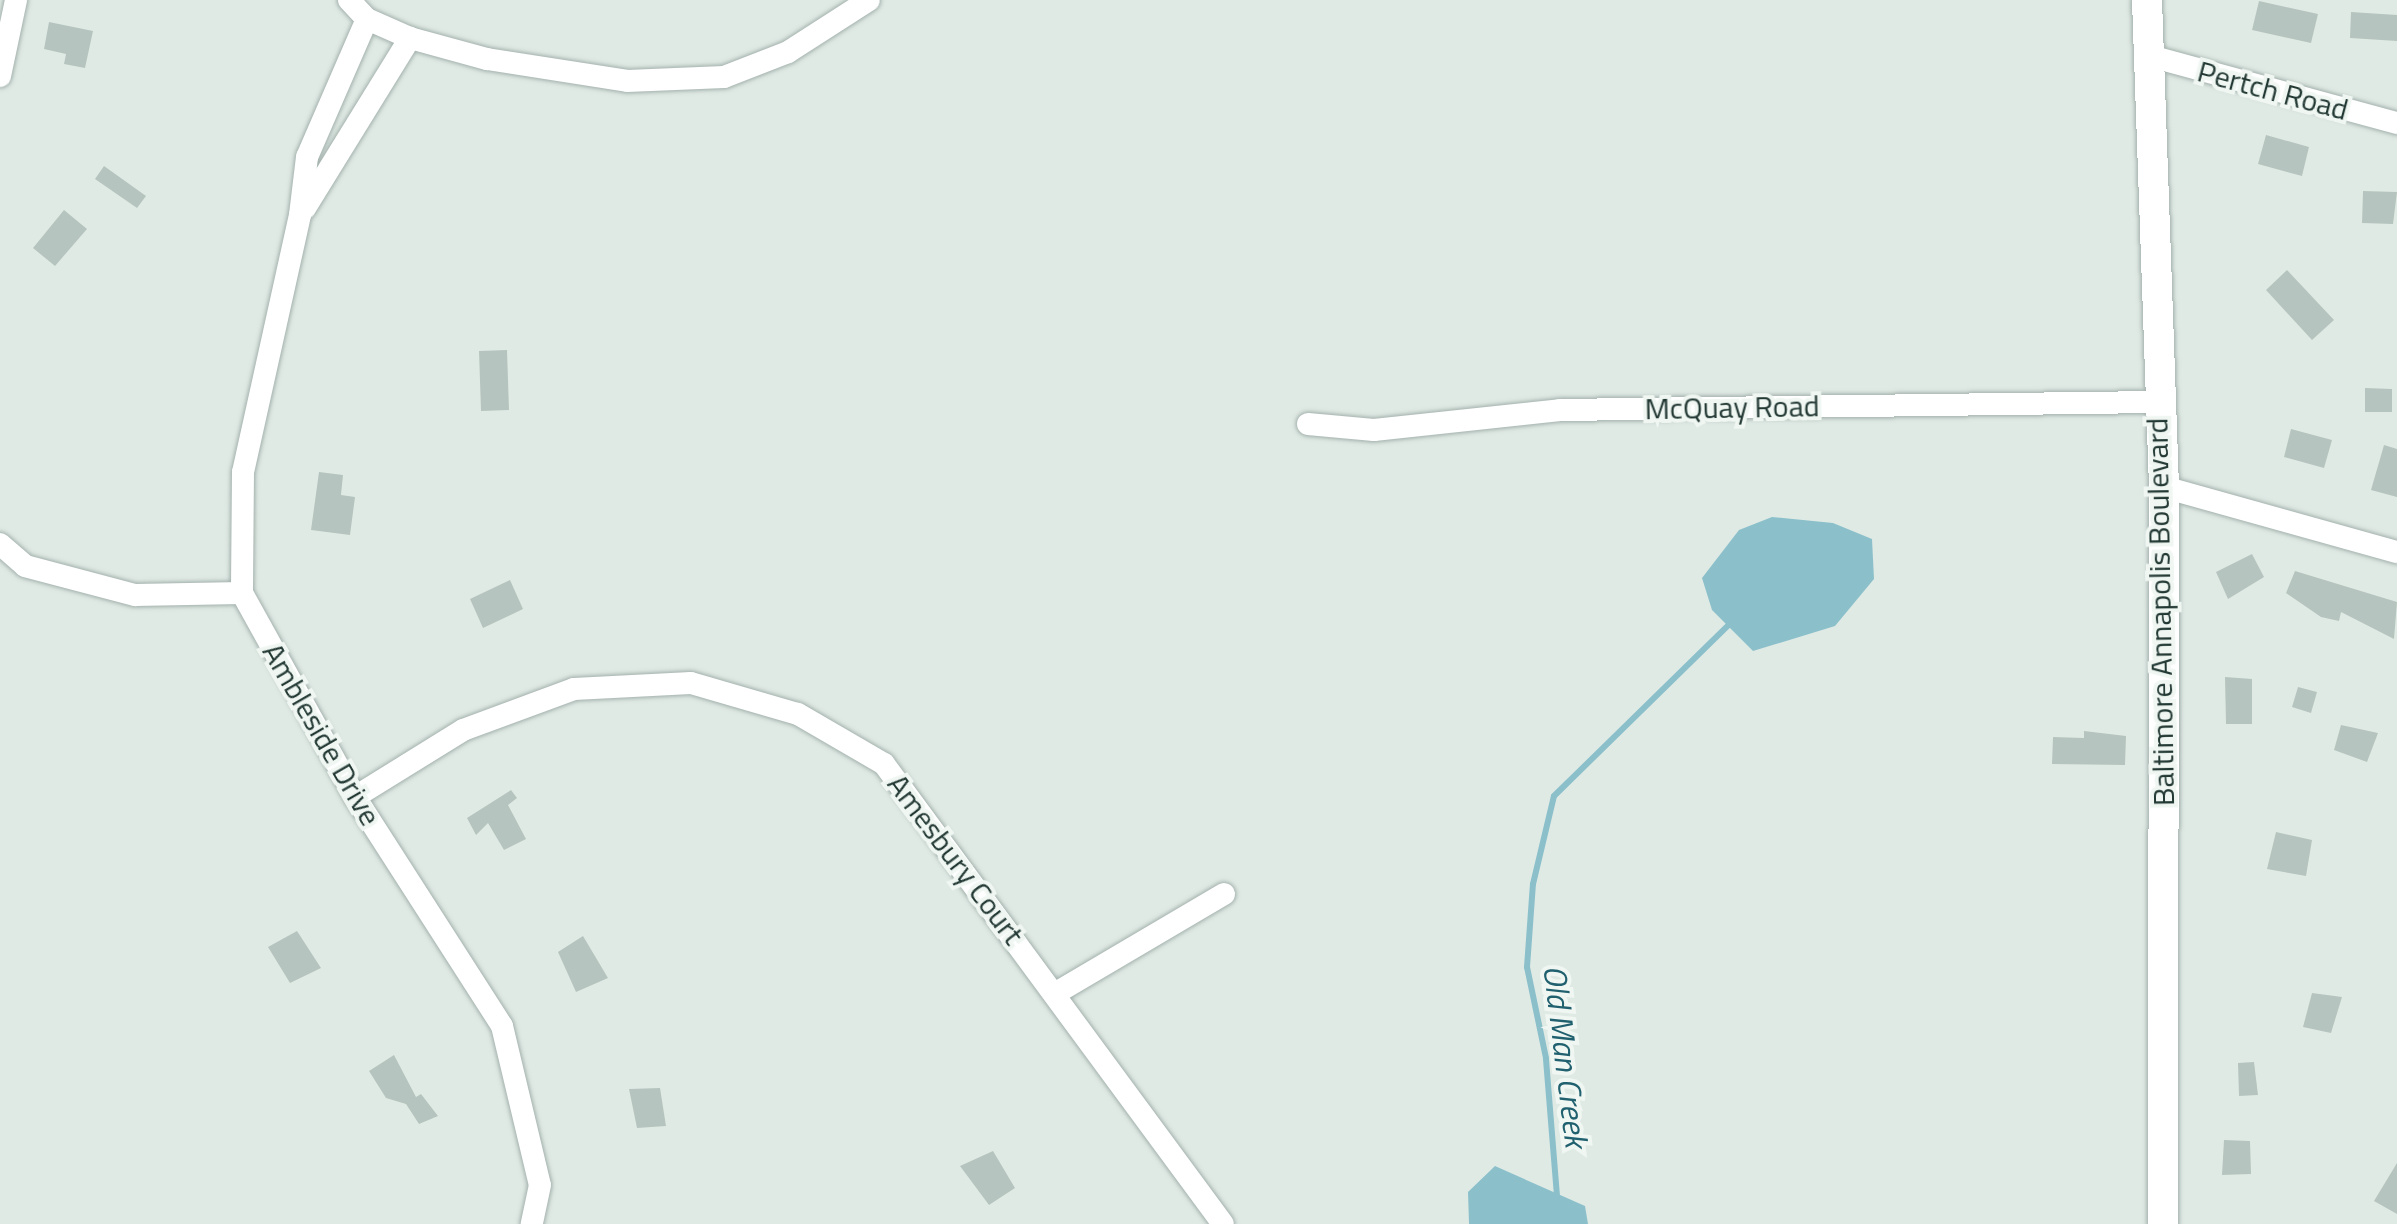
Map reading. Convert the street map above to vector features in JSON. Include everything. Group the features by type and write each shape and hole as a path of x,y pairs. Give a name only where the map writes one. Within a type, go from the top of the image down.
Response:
{"main road":[{"name":"Baltimore Annapolis Boulevard","path":"2147,0 2158,402 2164,487 2163,1224"}],"street":[{"path":"0,76 16,0"},
{"path":"349,0 367,19 410,38 487,59 627,81 724,76 788,52 869,0"},
{"name":"Ambleside Drive","path":"367,19 319,116 243,472 242,593 355,798 502,1026 540,1185 532,1224"},
{"name":"Ambleside Drive","path":"300,215 410,38"},
{"name":"Pertch Road","path":"2150,56 2397,123"},
{"name":"McQuay Road","path":"1308,424 1374,430 1560,410 2158,402"},
{"path":"2164,487 2397,552"},
{"path":"0,544 26,566 134,595 242,593"},
{"name":"Amesbury Court","path":"355,798 463,730 574,690 690,684 798,714 884,764 1223,1224"},
{"path":"1056,993 1224,894"}],"water":[{"path":"1772,517 1833,523 1872,539 1874,579 1835,626 1753,651 1712,610 1702,578 1739,530"},
{"path":"1495,1166 1585,1206 1588,1224 1469,1224 1468,1192"}],"building":[{"path":"2259,1 2318,14 2311,43 2252,30"},
{"path":"2351,12 2397,15 2397,41 2350,38"},
{"path":"49,22 93,31 85,68 64,64 66,54 44,49"},
{"path":"2266,135 2309,147 2302,176 2258,164"},
{"path":"104,166 146,196 137,208 95,179"},
{"path":"2363,191 2397,192 2393,224 2362,223"},
{"path":"64,210 87,229 55,266 33,248"},
{"path":"2287,270 2334,320 2312,340 2266,290"},
{"path":"507,350 509,410 481,411 479,351"},
{"path":"2365,388 2392,389 2392,412 2365,412"},
{"path":"2291,429 2332,440 2324,468 2284,457"},
{"path":"2384,445 2397,449 2397,497 2371,490"},
{"path":"319,472 343,475 341,495 355,497 350,535 311,530"},
{"path":"2252,554 2264,577 2228,599 2216,572"},
{"path":"2295,571 2397,602 2394,639 2341,612 2339,621 2321,617 2286,593"},
{"path":"510,580 523,609 483,628 470,599"},
{"path":"2225,677 2252,679 2252,724 2226,724"},
{"path":"2298,687 2317,692 2311,713 2292,707"},
{"path":"2341,725 2378,733 2367,762 2334,750"},
{"path":"2084,731 2126,736 2125,765 2052,764 2053,737 2084,738"},
{"path":"511,790 517,798 508,805 526,839 504,850 488,823 476,835 467,818"},
{"path":"2276,832 2312,840 2306,876 2267,869"},
{"path":"297,931 321,968 290,983 268,947"},
{"path":"583,936 608,978 576,992 558,952"},
{"path":"2312,993 2342,997 2331,1033 2303,1027"},
{"path":"394,1055 416,1097 421,1094 438,1116 419,1124 406,1104 386,1098 369,1071"},
{"path":"2254,1062 2258,1095 2239,1096 2238,1063"},
{"path":"660,1088 666,1126 637,1128 629,1089"},
{"path":"2224,1140 2250,1141 2251,1174 2222,1175"},
{"path":"993,1151 1015,1188 989,1205 960,1166"},
{"path":"2397,1163 2397,1214 2374,1201"}],"waterway":[{"name":"Old Man Creek","path":"1557,1196 1546,1058 1527,967 1533,884 1554,796 1734,620"}]}
